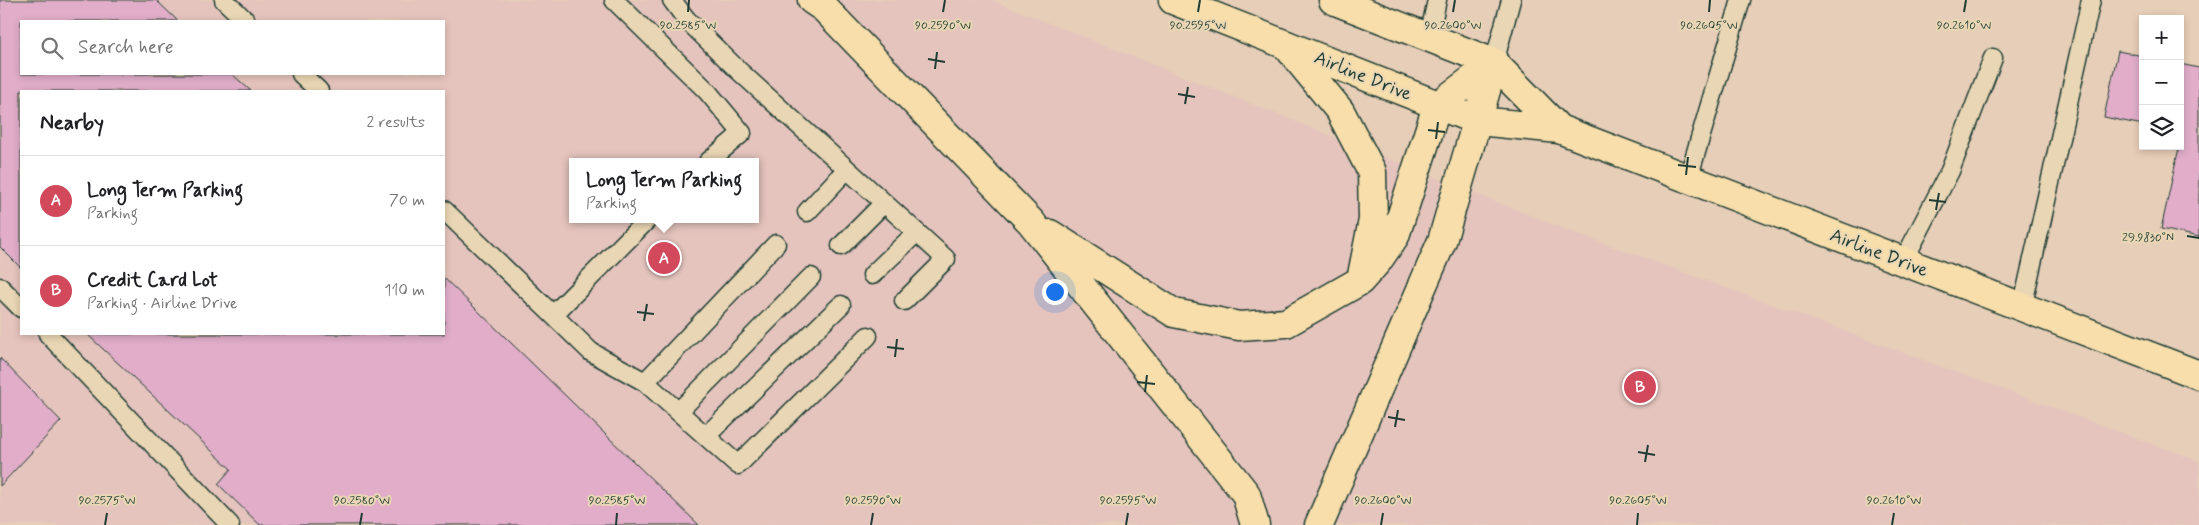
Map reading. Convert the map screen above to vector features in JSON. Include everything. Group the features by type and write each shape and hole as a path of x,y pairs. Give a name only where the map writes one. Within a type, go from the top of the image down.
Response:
{"main road":[{"path":"812,0 824,8 1031,222 1246,494 1255,525"},
{"name":"Airline Drive","path":"1173,0 1478,121 1559,129 2199,375"},
{"name":"Airline Drive","path":"1333,0 1494,63 1559,129"},
{"path":"1286,45 1340,111 1372,172 1373,220 1360,281"},
{"path":"1031,222 1174,313 1239,326 1286,323 1360,281 1378,262 1395,236 1437,106 1494,63"},
{"path":"1319,525 1442,241 1494,63"}],"lane":[{"path":"224,0 245,20"},
{"path":"614,0 707,91 742,133 713,158"},
{"path":"672,0 686,20 946,260 904,301"},
{"path":"1428,37 1437,0"},
{"path":"1494,63 1511,0"},
{"path":"1688,179 1741,0"},
{"path":"2022,308 2091,0"},
{"path":"1903,262 1950,171 1993,58"},
{"path":"302,75 318,90"},
{"path":"807,212 847,169"},
{"path":"841,246 884,203"},
{"path":"445,211 591,352 645,382 738,465 868,336"},
{"path":"553,314 644,223"},
{"path":"872,275 916,233"},
{"path":"645,382 776,244"},
{"path":"679,411 811,277"},
{"path":"0,287 20,307"},
{"path":"706,436 841,305"},
{"path":"49,335 230,525"}],"shaded area":[{"path":"0,0 991,0 1557,226 2199,461 2199,525 0,525"}],"building":[{"path":"0,0 156,0 177,20 20,20 20,75 233,75 250,90 20,90 20,267 0,247"},
{"path":"2118,51 2139,55 2139,124 2104,117"},
{"path":"2184,65 2199,68 2199,237 2161,229 2178,150 2184,150"},
{"path":"445,279 699,525 260,525 218,484 231,469 88,335 445,335"},
{"path":"0,358 61,421 0,486"}],"place":[{"name":"Long Term Parking","path":"664,258"},
{"name":"Credit Card Lot","path":"1640,387"}]}
